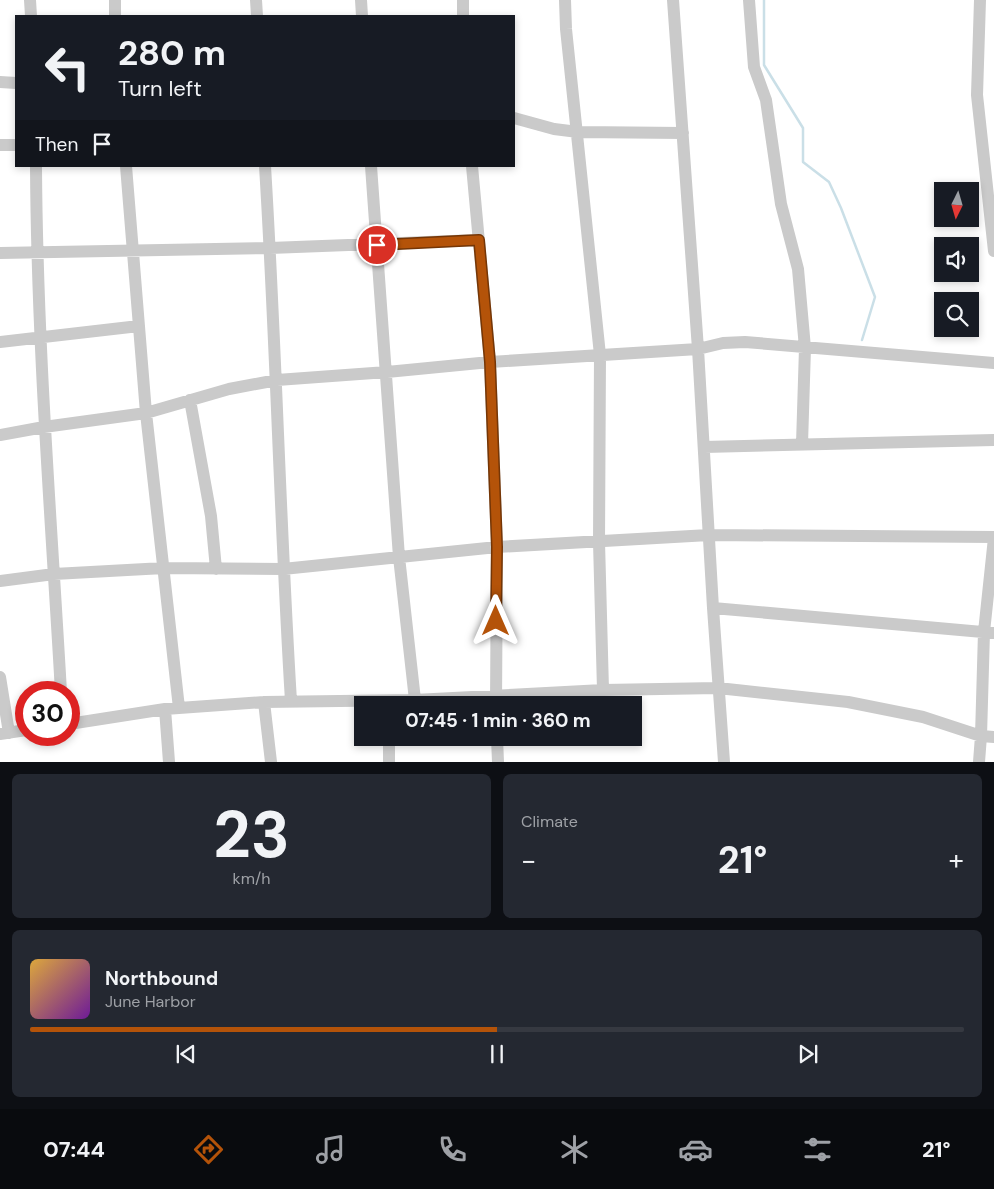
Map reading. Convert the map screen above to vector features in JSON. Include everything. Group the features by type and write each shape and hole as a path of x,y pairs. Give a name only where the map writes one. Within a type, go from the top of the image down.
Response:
{"street":[{"path":"30,0 31,15"},
{"path":"115,0 115,15"},
{"path":"256,0 257,15"},
{"path":"361,0 362,15"},
{"path":"463,0 463,15"},
{"path":"565,0 566,29 600,355 599,542 603,690"},
{"path":"673,0 698,349 712,608 724,762"},
{"path":"749,0 754,67 766,100 781,204 798,269 805,348 802,444"},
{"path":"980,0 977,95 989,152 994,251"},
{"path":"0,82 15,83"},
{"path":"515,118 578,132 683,132"},
{"path":"0,145 15,145"},
{"path":"36,167 37,252 44,427 60,681"},
{"path":"126,167 146,413 179,708"},
{"path":"265,167 277,380 283,570 291,701"},
{"path":"371,167 399,557 415,696"},
{"path":"472,167 490,362 497,547 496,696"},
{"path":"0,253 270,248 479,240"},
{"path":"0,342 139,326"},
{"path":"0,435 146,413 229,389 277,380 490,362 698,349 723,343 745,342 994,363"},
{"path":"190,400 211,516 216,569"},
{"path":"704,447 994,440"},
{"path":"0,581 54,574 164,568 283,570 497,547 709,535 994,537 989,632 988,737 979,762"},
{"path":"712,608 989,632"},
{"path":"0,677 5,733"},
{"path":"539,696 603,690 718,688 848,702 924,717 988,737"},
{"path":"80,722 165,709 291,701 354,702"},
{"path":"264,702 272,762"},
{"path":"165,709 169,762"},
{"path":"389,746 389,762"},
{"path":"497,746 498,762"}],"waterway":[{"path":"764,0 764,65 803,128 803,162 829,182 875,297 862,340"}],"route":[{"path":"377,245 479,240 490,362 497,547 496,621"}]}
